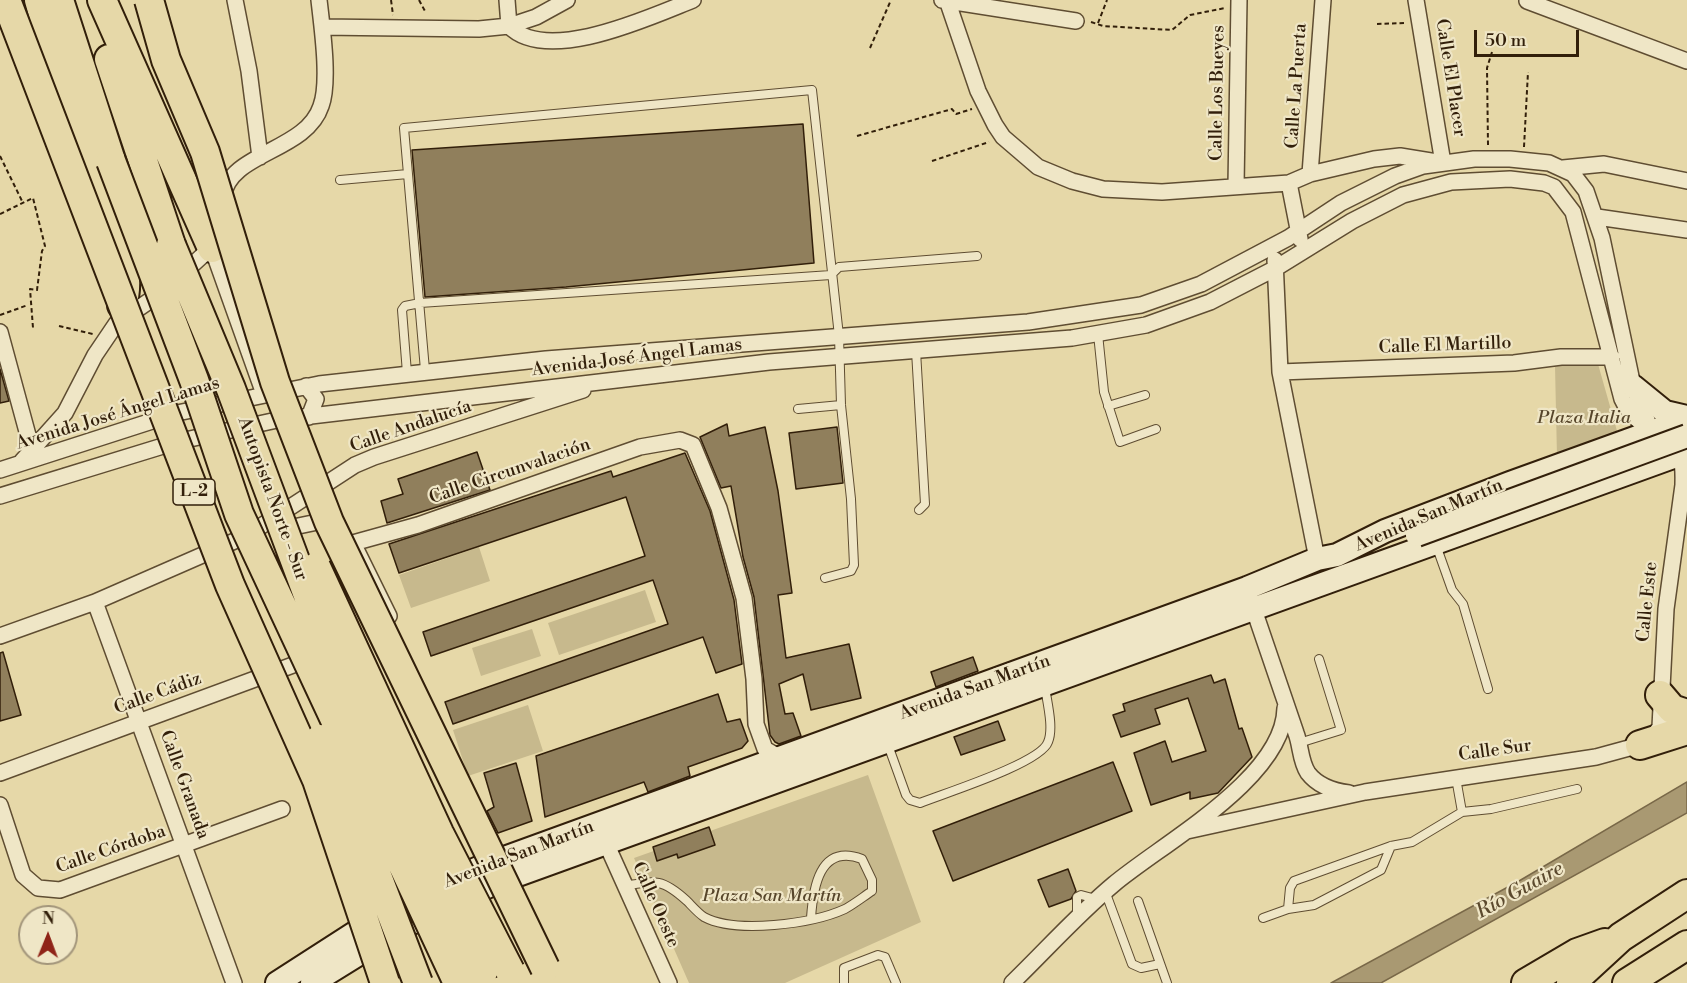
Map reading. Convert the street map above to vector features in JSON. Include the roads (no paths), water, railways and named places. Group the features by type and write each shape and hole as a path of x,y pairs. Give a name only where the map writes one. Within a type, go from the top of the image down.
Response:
{"highway":[{"name":"L-2","path":"6,0 230,585 317,780 385,983"},
{"path":"39,0 59,71 119,239 125,296 112,330"},
{"name":"Autopista Norte - Sur","path":"59,0 111,161 194,380 243,525 458,983"},
{"name":"Autopista Norte - Sur","path":"90,0 171,245 231,389 318,622 405,820 505,979"},
{"path":"102,0 212,248"},
{"path":"149,0 166,60 205,152 275,382 329,522 548,979"},
{"path":"231,389 505,979"},
{"name":"L-2","path":"243,525 233,531 235,556 350,805 418,983"},
{"path":"367,678 548,979"},
{"path":"1660,695 1672,709 1687,714"},
{"path":"1640,745 1687,730"},
{"path":"1571,983 1621,937 1687,894"},
{"path":"1526,983 1577,953 1621,937"},
{"path":"1627,983 1687,945"},
{"path":"1653,983 1687,955"}],"main road":[{"path":"1633,386 1665,412 1687,418"},
{"name":"Avenida San Martín","path":"312,983 383,938 437,909 493,884 886,741 1045,686 1250,598 1327,557 1394,528 1687,418"},
{"path":"1329,579 1416,540 1684,447"},
{"path":"1327,557 1416,540"},
{"name":"Avenida San Martín","path":"277,983 391,911 485,865 782,759 1250,598 1329,579 1416,540"}],"street":[{"path":"235,0 249,71 260,157"},
{"path":"20,463 65,413 95,355 112,330 165,290 212,248 223,234 223,199 227,181 241,168 291,141 308,127 321,108 324,85 319,0"},
{"path":"507,0 510,26 525,39 555,42 623,27 693,0"},
{"path":"322,27 479,29 510,26 536,17 567,0"},
{"path":"1076,21 945,0 984,105 1003,137 1038,167 1054,175 1103,189 1162,192 1289,183 1310,174 1374,159 1400,156 1443,163 1524,159 1563,168 1604,164 1687,182"},
{"name":"Calle La Puerta","path":"1310,174 1323,0"},
{"name":"Calle El Placer","path":"1416,0 1422,21 1443,163"},
{"path":"1527,1 1687,61"},
{"name":"Calle Los Bueyes","path":"1236,186 1239,4"},
{"name":"Avenida José Ángel Lamas","path":"0,470 177,413 306,386 425,370 1028,322 1132,308 1201,284 1299,231 1341,203 1395,176 1443,163"},
{"path":"1563,168 1579,179 1597,217 1633,386 1652,432"},
{"name":"Avenida José Ángel Lamas","path":"0,496 207,434 309,417 769,362 840,358 1098,334 1146,325 1210,302 1275,268 1379,207 1428,186 1476,179 1544,183 1554,187 1566,200 1573,212 1593,294 1627,410 1652,432 1684,447"},
{"path":"1289,183 1301,252"},
{"path":"1597,217 1687,230"},
{"path":"1273,246 1280,372 1327,557"},
{"path":"212,248 264,394"},
{"path":"0,332 32,450"},
{"name":"Calle El Martillo","path":"1280,372 1514,363 1561,357 1612,357"},
{"name":"Calle Andalucía","path":"0,636 95,602 374,457 616,380"},
{"path":"306,386 316,399 309,417"},
{"name":"Calle Circunvalación","path":"353,543 418,525 640,447 680,440 693,445 719,508 744,598 760,739 765,749 782,759"},
{"name":"Calle Este","path":"1640,745 1655,735 1660,727 1666,609 1683,485 1684,447"},
{"path":"243,525 339,518 392,622 435,744 486,855 485,865"},
{"name":"Calle Sur","path":"1250,598 1285,708 1299,743 1304,765 1312,778 1323,786 1337,792 1354,794"},
{"name":"Calle Granada","path":"95,602 186,845 234,983"},
{"name":"Calle Cádiz","path":"0,773 329,651"},
{"name":"Calle Sur","path":"1012,983 1101,895 1142,861 1187,831 1227,800 1260,763 1282,730 1285,708"},
{"name":"Calle Sur","path":"1187,831 1354,794 1456,776 1596,757 1640,745"},
{"name":"Calle Córdoba","path":"0,805 23,875 38,888 60,891 282,810"},
{"name":"Calle Oeste","path":"606,843 669,983"}],"lane":[{"path":"425,370 404,128 812,90 840,358 841,405 847,442 854,565 851,571 825,578"},
{"path":"340,180 408,174"},
{"path":"407,373 402,310 405,306 420,303 831,275 839,267 977,256"},
{"path":"1098,334 1104,392 1120,442 1156,429"},
{"path":"916,351 925,504 919,510"},
{"path":"1108,406 1145,395"},
{"path":"798,409 841,405"},
{"path":"1416,540 1462,604 1488,689"},
{"path":"1299,743 1341,730 1319,659"},
{"path":"886,741 906,795 910,800 920,803 1020,764 1041,753 1049,741 1045,686"},
{"path":"1456,776 1462,812"},
{"path":"1288,909 1290,888 1294,881 1391,846 1412,842 1462,812 1491,809 1577,789"},
{"path":"1263,918 1288,909 1314,905 1381,870 1391,846"},
{"path":"625,886 653,881 667,883 703,916 726,924 774,924 812,918 843,909 872,891 872,880 862,859 853,856 834,859 819,870 814,883 812,918"},
{"path":"1101,895 1132,964 1141,968 1160,964"},
{"path":"1138,901 1167,983"},
{"path":"844,983 844,968 878,955 885,957 896,983"}],"water":[{"name":"Río Guaire","path":"1687,782 1687,813 1381,983 1331,983 1519,881"}],"park label":[{"name":"Plaza Italia","path":"1584,419"},
{"name":"Plaza San Martín","path":"772,897"}]}
